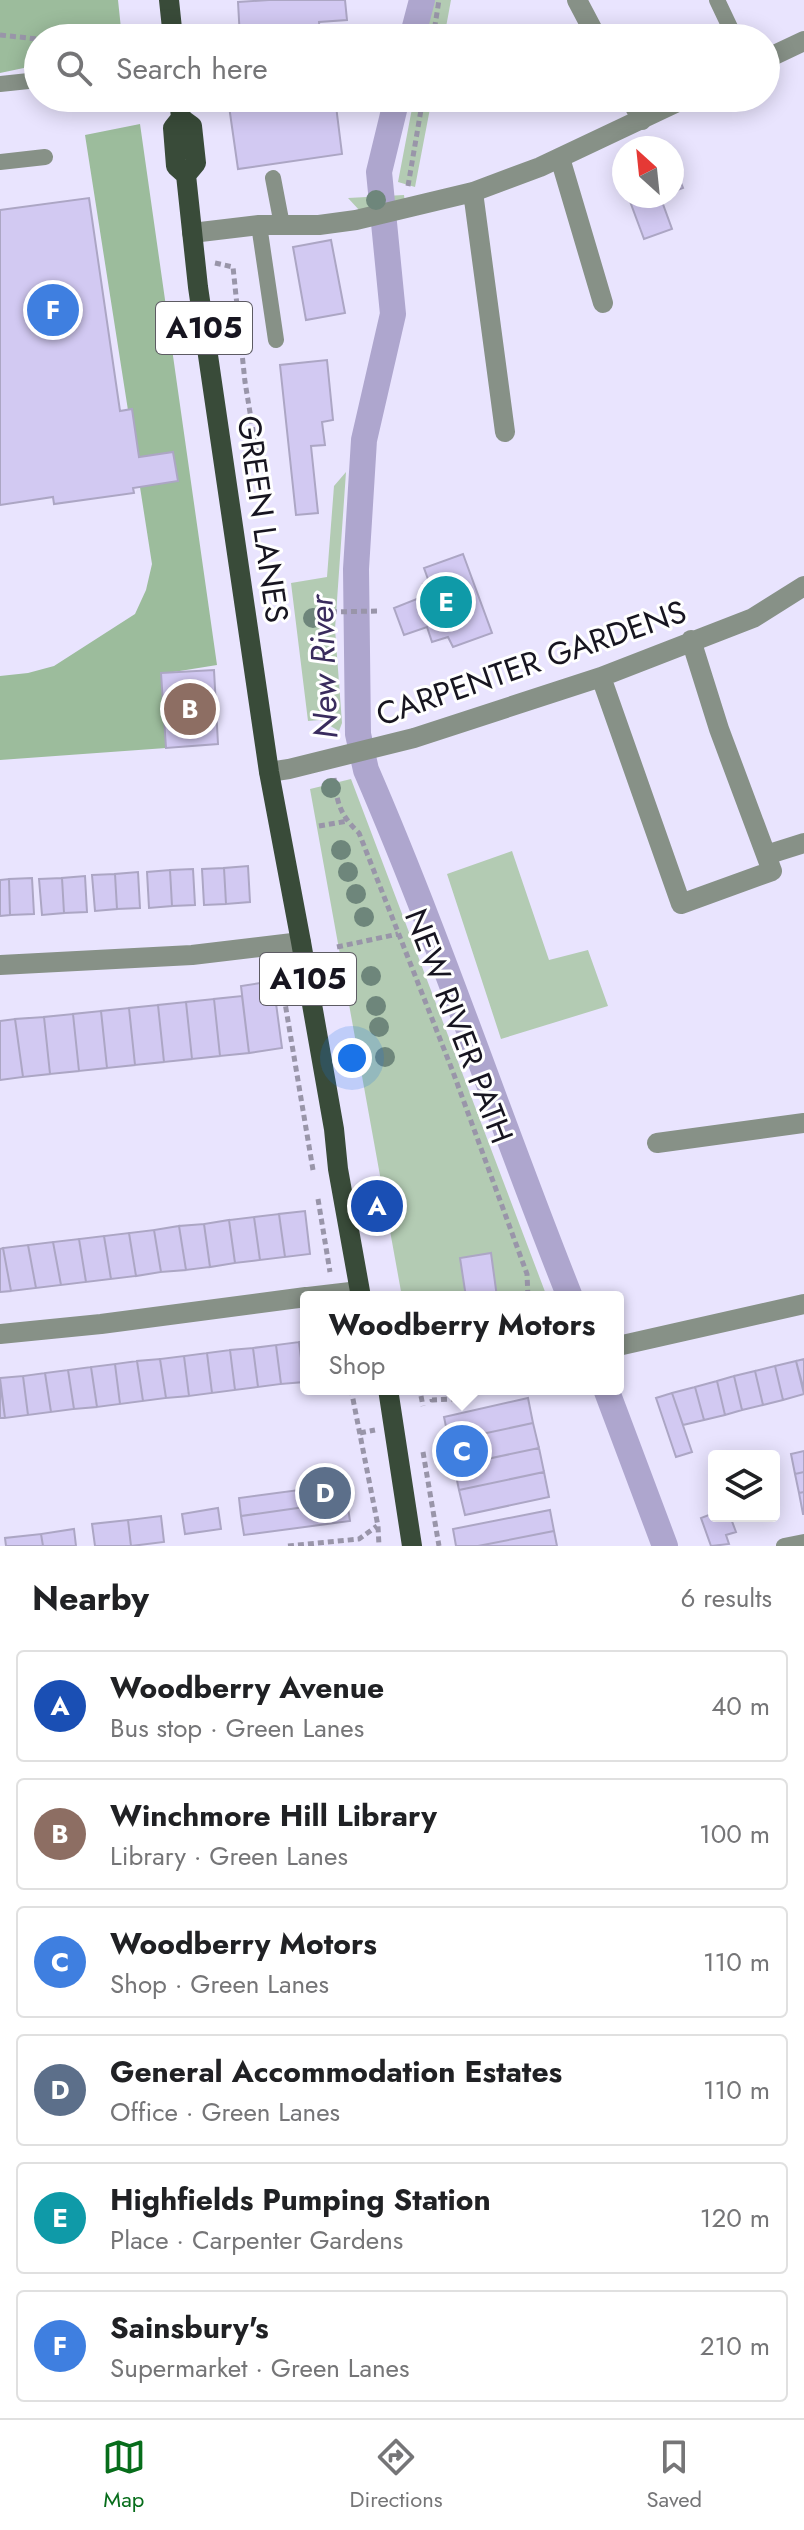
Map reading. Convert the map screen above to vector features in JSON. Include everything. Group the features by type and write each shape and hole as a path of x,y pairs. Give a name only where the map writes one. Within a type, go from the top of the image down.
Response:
{"main road":[{"path":"169,0 172,24"},
{"name":"GREEN LANES","path":"183,112 192,126 196,163 186,175 198,287 269,772 359,1291"},
{"path":"389,1395 412,1546"}],"street":[{"path":"577,0 590,24"},
{"path":"780,52 804,41"},
{"path":"638,112 642,120"},
{"path":"192,233 259,225 319,225 356,220 473,192 560,158 658,112"},
{"path":"560,158 603,303"},
{"path":"473,192 505,432"},
{"name":"CARPENTER GARDENS","path":"269,772 334,768 414,738 601,677 753,618 804,586"},
{"path":"601,677 681,904 772,871 719,729 691,640"},
{"path":"766,855 804,843"},
{"path":"0,965 192,955 301,942"},
{"path":"657,1143 804,1123"},
{"path":"0,1334 300,1298"},
{"path":"624,1345 804,1304"}],"lane":[{"path":"717,0 728,24"},
{"path":"0,84 24,81"},
{"path":"0,162 45,157"},
{"path":"273,178 282,225"},
{"path":"259,225 276,340"},
{"path":"784,1546 804,1542"}],"path":[{"path":"435,24 439,0"},
{"path":"0,35 24,38"},
{"path":"408,191 421,112"},
{"name":"GREEN LANES","path":"233,267 246,392 257,455"},
{"path":"332,612 378,611"},
{"name":"NEW RIVER PATH","path":"334,768 337,804 359,833 527,1274 528,1291"},
{"path":"319,826 348,821"},
{"path":"337,947 398,934"},
{"path":"278,960 302,1105"},
{"path":"352,1395 378,1526 379,1546"},
{"path":"432,1395 432,1400 453,1399 457,1395"},
{"path":"421,1396 423,1406"},
{"path":"360,1433 377,1429"},
{"path":"420,1439 439,1546"},
{"path":"288,1546 359,1539 378,1526"}],"green space":[{"path":"0,0 118,0 121,24 24,24 24,68 0,73"},
{"path":"432,0 451,0 447,24 428,24"},
{"path":"411,112 429,112 415,187 398,182"},
{"path":"140,124 217,665 161,674 166,748 0,760 0,676 54,666 135,614 146,590 152,564 85,135"},
{"path":"404,195 405,203 360,211 348,198"},
{"path":"346,472 335,629 342,723 339,731 320,720 308,721 291,583 327,577 334,486"},
{"path":"351,779 545,1291 401,1291 310,789"},
{"path":"512,851 549,960 588,950 608,1006 501,1039 447,874"}],"building":[{"path":"345,0 347,20 319,24 239,24 238,2"},
{"path":"230,112 337,112 342,154 238,169"},
{"path":"89,198 120,411 132,409 139,457 173,452 178,481 133,488 134,493 54,504 53,497 0,505 0,210"},
{"path":"632,208 664,208 672,229 644,239"},
{"path":"331,240 345,313 306,320 293,247"},
{"path":"327,360 333,420 322,422 325,445 311,446 318,513 296,515 280,365"},
{"path":"463,554 492,633 453,647 448,637 432,642 427,627 404,635 394,608 427,595 423,584 429,582 424,568"},
{"path":"214,670 218,744 166,748 161,673"},
{"path":"248,866 250,902 226,904 224,868"},
{"path":"224,868 226,904 204,905 202,869"},
{"path":"193,869 195,905 172,906 170,870"},
{"path":"170,870 172,906 149,908 147,872"},
{"path":"138,872 140,908 117,909 115,874"},
{"path":"115,874 117,909 95,911 92,875"},
{"path":"85,876 87,912 64,913 62,878"},
{"path":"32,878 34,914 10,915 9,879"},
{"path":"62,878 64,913 42,915 39,879"},
{"path":"9,879 10,915 0,916 0,880"},
{"path":"273,981 282,1048 249,1053 241,986"},
{"path":"242,996 249,1053 220,1056 214,999"},
{"path":"214,999 220,1056 192,1059 186,1002"},
{"path":"186,1002 192,1059 164,1062 158,1005"},
{"path":"158,1005 164,1062 135,1065 129,1008"},
{"path":"129,1008 135,1065 107,1068 101,1011"},
{"path":"101,1011 107,1068 79,1071 73,1014"},
{"path":"73,1014 79,1071 50,1074 44,1017"},
{"path":"44,1017 50,1074 23,1077 15,1019"},
{"path":"15,1019 23,1077 0,1080 0,1021"},
{"path":"305,1211 310,1254 285,1257 279,1214"},
{"path":"279,1214 285,1257 260,1260 254,1217"},
{"path":"254,1217 260,1260 235,1263 229,1220"},
{"path":"229,1220 235,1263 210,1267 204,1224"},
{"path":"204,1224 210,1267 186,1270 179,1226"},
{"path":"179,1226 186,1270 161,1272 154,1230"},
{"path":"154,1230 161,1272 136,1276 129,1233"},
{"path":"129,1233 136,1276 111,1279 104,1236"},
{"path":"104,1236 111,1279 86,1282 79,1239"},
{"path":"79,1239 86,1282 61,1285 53,1242"},
{"path":"53,1242 61,1285 36,1288 28,1245"},
{"path":"28,1245 36,1288 11,1291 3,1248"},
{"path":"3,1248 11,1291 0,1292 0,1249"},
{"path":"491,1253 496,1291 465,1291 460,1258"},
{"path":"299,1342 300,1382 281,1384 276,1345"},
{"path":"276,1345 281,1384 258,1387 253,1348"},
{"path":"253,1348 258,1387 235,1390 230,1350"},
{"path":"230,1350 235,1390 212,1393 207,1353"},
{"path":"207,1353 212,1393 189,1396 184,1356"},
{"path":"184,1356 189,1396 166,1398 160,1359"},
{"path":"160,1359 166,1398 143,1401 137,1361"},
{"path":"804,1359 804,1390 796,1361"},
{"path":"137,1361 143,1401 120,1404 115,1364"},
{"path":"796,1361 804,1394 783,1400 775,1366"},
{"path":"115,1364 120,1404 97,1407 91,1367"},
{"path":"775,1366 783,1400 763,1405 755,1371"},
{"path":"91,1367 97,1407 74,1409 68,1370"},
{"path":"68,1370 74,1409 51,1412 45,1373"},
{"path":"755,1371 763,1405 742,1410 734,1376"},
{"path":"45,1373 51,1412 28,1415 23,1376"},
{"path":"23,1376 28,1415 5,1418 0,1378"},
{"path":"734,1376 742,1410 725,1415 717,1381"},
{"path":"717,1381 725,1415 704,1420 695,1387"},
{"path":"0,1382 5,1418 0,1418"},
{"path":"695,1387 704,1420 683,1425 672,1393"},
{"path":"672,1393 692,1452 676,1457 656,1398"},
{"path":"528,1398 533,1423 449,1441 444,1417"},
{"path":"533,1423 539,1448 454,1466 449,1441"},
{"path":"539,1448 544,1472 459,1490 454,1466"},
{"path":"804,1451 804,1472 795,1474 791,1454"},
{"path":"544,1472 549,1497 465,1515 459,1490"},
{"path":"804,1472 804,1492 799,1493 795,1474"},
{"path":"344,1484 347,1501 241,1516 239,1498"},
{"path":"804,1492 804,1514 803,1514 799,1493"},
{"path":"347,1501 350,1521 244,1535 241,1516"},
{"path":"218,1508 221,1529 185,1534 182,1514"},
{"path":"550,1510 554,1531 478,1546 456,1546 453,1529"},
{"path":"708,1515 708,1522 732,1522 736,1532 726,1535 729,1544 711,1546 701,1518"},
{"path":"161,1516 164,1542 131,1546 128,1520"},
{"path":"128,1520 131,1546 95,1546 92,1524"},
{"path":"74,1529 76,1546 43,1546 41,1534"},
{"path":"554,1531 557,1546 478,1546"},
{"path":"41,1534 43,1546 6,1546 5,1538"}],"waterway":[{"name":"New River","path":"416,24 422,0"},
{"name":"New River","path":"394,112 379,172 393,314 364,440 356,569 358,734 366,770 420,901 568,1291"},
{"name":"New River","path":"608,1395 665,1546"}],"place":[{"name":"Sainsbury's","path":"53,310"},
{"name":"Highfields Pumping Station","path":"446,602"},
{"name":"Winchmore Hill Library","path":"190,709"},
{"name":"Woodberry Avenue","path":"377,1206"},
{"name":"Woodberry Motors","path":"462,1451"},
{"name":"General Accommodation Estates","path":"325,1493"}]}
